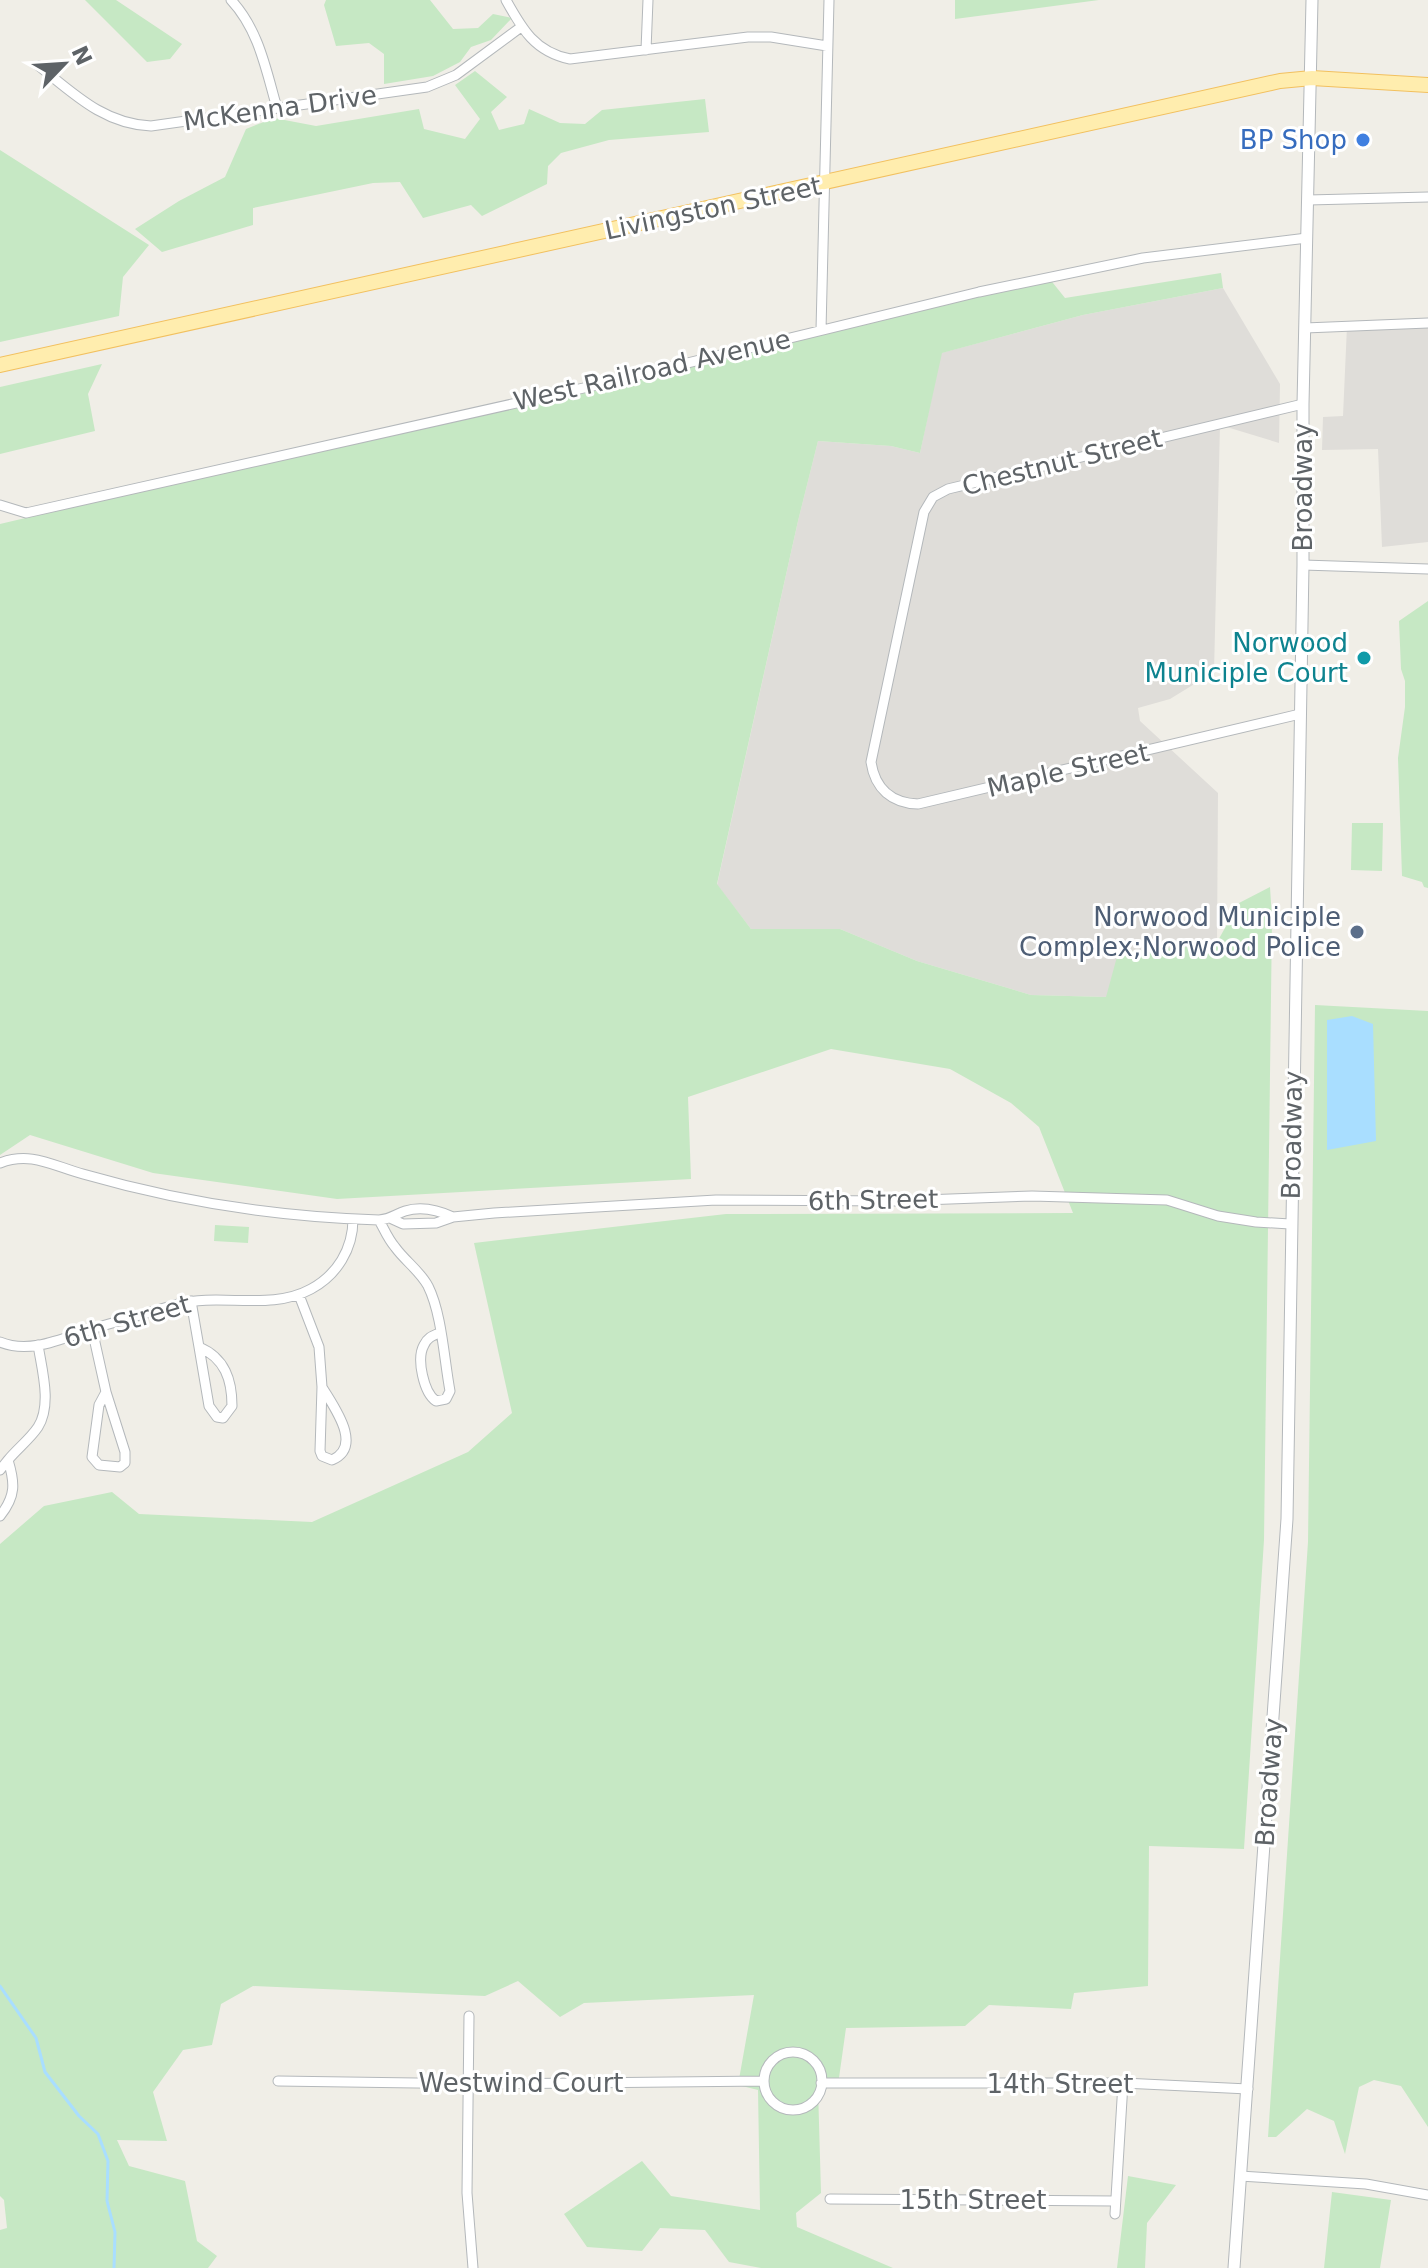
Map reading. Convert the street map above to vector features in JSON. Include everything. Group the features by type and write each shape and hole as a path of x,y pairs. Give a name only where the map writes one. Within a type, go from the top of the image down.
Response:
{"main road":[{"name":"Livingston Street","path":"0,365 1269,84 1312,78 1428,85"}],"street":[{"path":"231,0 258,41 277,108"},
{"path":"506,0 528,38 545,51 570,59 748,37 781,38 827,46"},
{"path":"646,50 648,0"},
{"path":"821,330 829,0"},
{"name":"Broadway","path":"1234,2268 1287,1519 1312,0"},
{"name":"McKenna Drive","path":"39,66 96,111 121,122 151,126 427,87 456,75 521,27"},
{"path":"1308,200 1428,197"},
{"name":"West Railroad Avenue","path":"0,505 26,513 597,385 1088,268 1199,250 1307,238"},
{"path":"1305,328 1428,323"},
{"name":"Chestnut Street","path":"873,747 924,512 933,497 948,489 1303,404"},
{"path":"1303,565 1428,569"},
{"name":"Maple Street","path":"873,747 872,772 882,790 899,801 918,804 1300,714"},
{"name":"6th Street","path":"0,1163 24,1157 124,1186 202,1203 290,1216 392,1219 403,1224 436,1223 453,1217 716,1200 896,1201 1032,1196 1167,1200 1218,1216 1290,1224"},
{"name":"6th Street","path":"0,1342 14,1346 62,1341 92,1329 191,1301 272,1300 299,1295 325,1280 343,1258 353,1232 353,1219"},
{"path":"379,1220 395,1248 429,1288 439,1333 450,1391 446,1399 436,1401 426,1387 421,1352 427,1339 439,1333"},
{"path":"299,1295 319,1347 322,1387 320,1451 332,1460 345,1448 346,1431 322,1387"},
{"path":"191,1301 209,1406 217,1417 223,1418 232,1406 227,1374 218,1358 199,1347"},
{"path":"92,1329 106,1392 125,1452 125,1463 120,1467 99,1465 92,1457 99,1405 106,1392"},
{"path":"0,1470 35,1431 43,1415 44,1394 38,1345"},
{"path":"0,1516 8,1505 14,1487 8,1460"},
{"path":"469,2016 467,2193 473,2268"},
{"path":"794,2052 803,2054 817,2065 821,2083 814,2100 806,2106 787,2109 771,2099 764,2081 769,2063 784,2053 794,2052"},
{"name":"Westwind Court","path":"278,2081 468,2084 764,2081"},
{"name":"14th Street","path":"821,2083 1123,2083 1248,2089"},
{"path":"1115,2214 1123,2083"},
{"path":"1240,2176 1378,2185 1428,2195"},
{"name":"15th Street","path":"830,2199 1115,2201"}],"shaded area":[{"path":"1223,288 1280,384 1279,443 1220,425 1214,672 1170,699 1138,708 1140,721 1218,793 1217,944 1119,953 1107,997 1031,995 917,961 840,929 751,929 717,885 818,441 891,446 920,453 941,353 1083,315"},
{"path":"1428,321 1428,542 1382,547 1378,449 1322,450 1323,417 1343,416 1347,326"}],"green space":[{"path":"85,0 116,0 182,44 170,59 147,62"},
{"path":"326,0 430,0 453,29 478,28 493,14 512,18 491,40 471,47 460,62 433,76 384,84 384,54 369,43 336,46 324,5"},
{"path":"955,0 1099,0 955,19"},
{"path":"475,71 507,97 491,112 499,130 524,124 529,109 560,123 585,124 602,110 705,99 709,132 609,140 561,153 548,166 547,184 482,216 471,205 423,218 400,182 373,183 253,208 253,225 162,252 135,229 225,177 246,129 274,118 316,126 419,109 424,129 465,139 480,119 455,85"},
{"path":"0,150 149,245 123,277 119,316 0,342"},
{"path":"1221,273 1223,288 1083,315 942,353 920,453 891,446 818,441 717,884 751,929 840,929 917,961 1031,995 1106,997 1118,953 1216,944 1239,903 1270,887 1264,1540 1244,1849 1149,1846 1148,1986 1074,1993 1071,2009 989,2005 965,2026 846,2028 838,2085 818,2088 821,2193 796,2213 797,2227 893,2268 761,2268 729,2262 705,2230 660,2228 642,2251 587,2247 564,2214 642,2161 671,2196 760,2210 758,2090 738,2085 754,1995 584,2003 560,2017 518,1981 485,1996 253,1986 221,2004 212,2045 183,2050 153,2092 167,2141 117,2140 129,2166 185,2181 197,2241 217,2256 208,2268 0,2268 0,2230 7,2228 4,2200 0,2196 0,1544 44,1506 112,1492 139,1514 312,1522 468,1452 512,1413 474,1243 726,1214 1073,1213 1039,1127 1011,1103 950,1069 831,1049 688,1097 691,1179 337,1199 153,1173 30,1135 0,1155 0,524 1020,283 1049,278 1065,298"},
{"path":"102,364 88,394 95,431 0,454 0,387"},
{"path":"1428,601 1428,888 1422,882 1402,876 1398,758 1405,707 1399,621"},
{"path":"1352,823 1383,823 1382,871 1351,870"},
{"path":"1315,1005 1428,1011 1428,2127 1401,2086 1374,2080 1359,2087 1345,2154 1334,2121 1307,2109 1276,2137 1268,2137 1308,1542"},
{"path":"215,1225 249,1227 248,1243 214,1241"},
{"path":"1128,2176 1176,2185 1147,2223 1145,2268 1117,2268"},
{"path":"1332,2192 1391,2200 1380,2268 1324,2268"}],"water":[{"path":"1352,1016 1373,1024 1376,1141 1327,1150 1327,1020"}],"waterway":[{"path":"0,1986 36,2038 45,2072 79,2116 98,2134 108,2161 107,2201 115,2232 114,2268"}],"place":[{"name":"BP Shop","path":"1363,140"},
{"name":"Norwood Municiple Court","path":"1364,658"},
{"name":"Norwood Municiple Complex;Norwood Police","path":"1357,932"}]}
